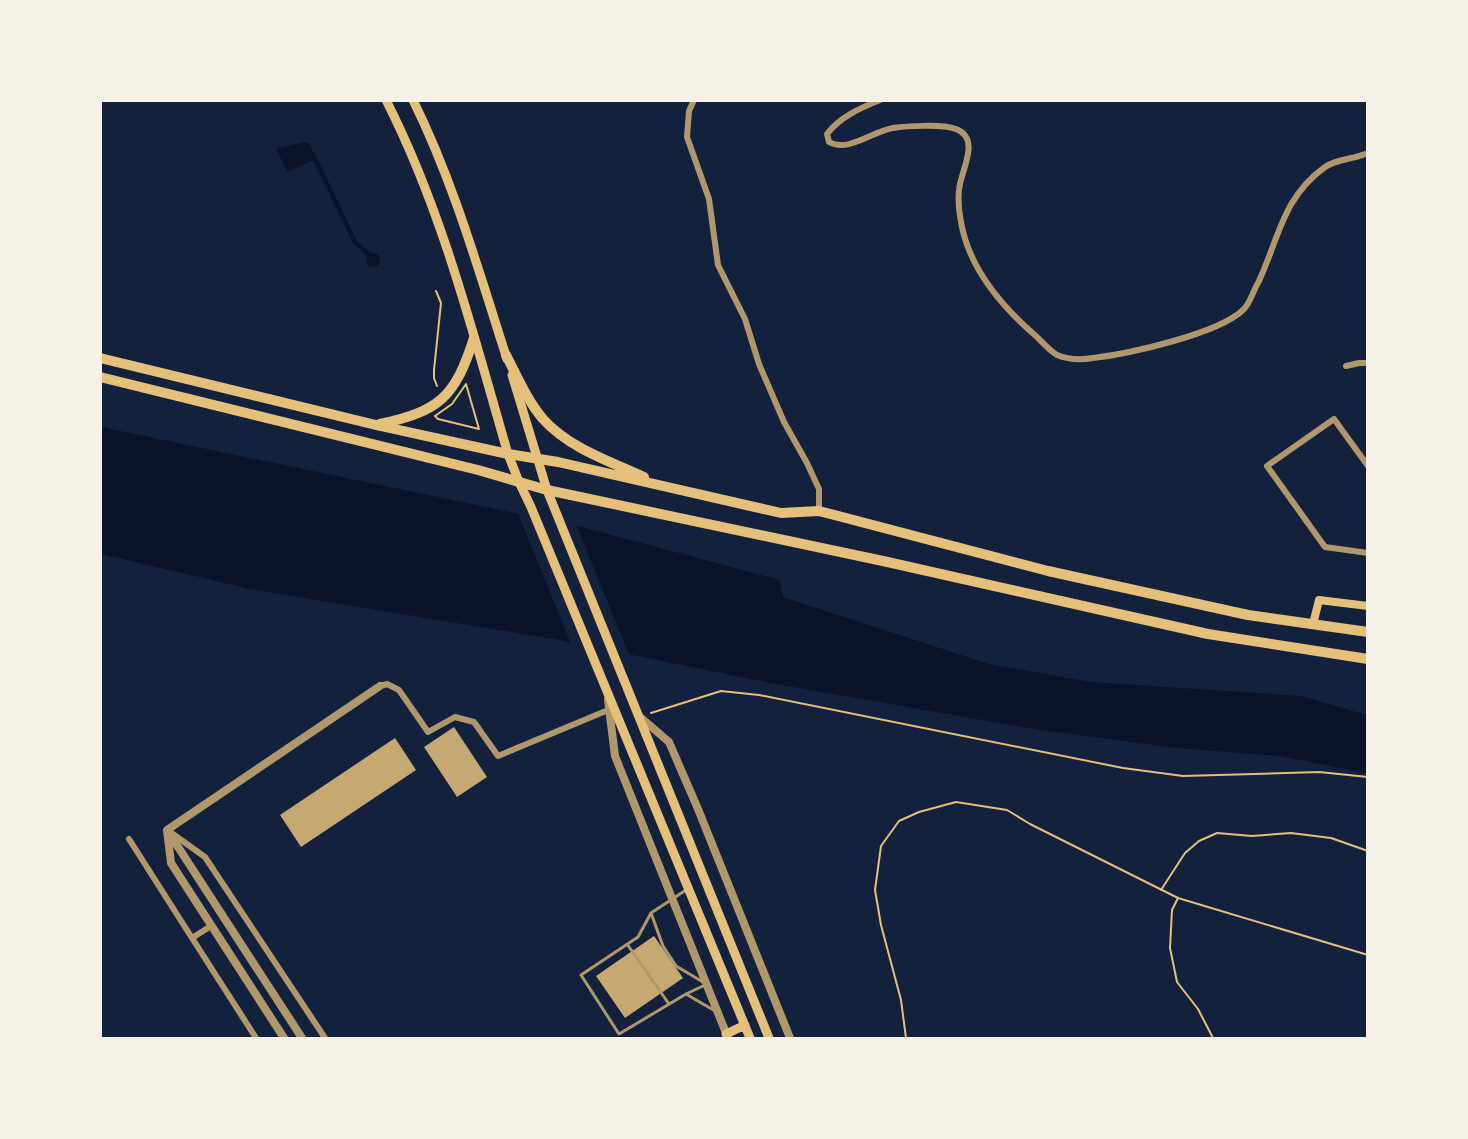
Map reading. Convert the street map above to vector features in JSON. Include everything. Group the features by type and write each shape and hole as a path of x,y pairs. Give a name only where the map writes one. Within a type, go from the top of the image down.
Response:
{"highway":[{"path":"376,425 420,413 441,401 458,381 474,338"},
{"path":"506,355 537,410 555,431 573,444 666,487"},
{"path":"100,358 376,425 508,454 538,458 781,513 819,511 1048,571 1248,615 1368,632"},
{"path":"100,377 478,470 547,490 883,561 1208,634 1368,659"}],"main road":[{"path":"386,100 422,177 444,240 508,454 607,692 611,708 689,888 750,1038"},
{"path":"413,100 455,199 547,490 769,1038"},
{"path":"1313,624 1319,600 1368,606"},
{"path":"689,888 706,881"},
{"path":"727,1036 745,1026"}],"street":[{"path":"694,100 689,111 687,137 709,199 718,265 745,318 759,364 784,422 819,489 819,511"},
{"path":"880,100 862,107 833,126 827,134 829,142 836,146 844,146 876,132 894,128 942,127 957,129 965,136 969,150 959,190 961,223 971,255 987,286 1018,321 1056,355 1077,360 1105,357 1183,339 1233,318 1245,309 1267,264 1281,220 1302,187 1327,166 1368,153"},
{"path":"1346,366 1368,363"},
{"path":"1368,466 1334,419 1267,466 1325,547 1368,553"},
{"path":"167,830 380,686 387,684 399,690 428,732 455,717 474,722 498,756 611,708 615,756 727,1036"},
{"path":"640,717 669,742 699,809 790,1038"},
{"path":"167,830 171,863 284,1038"},
{"path":"167,830 302,1038"},
{"path":"167,830 205,858 325,1038"},
{"path":"129,839 256,1038"},
{"path":"192,938 211,926"}],"lane":[{"path":"689,888 651,913 638,937 581,975 619,1034 686,994 707,985"},
{"path":"651,913 663,946 676,966 707,985"},
{"path":"627,944 669,1004"},
{"path":"686,994 718,1012"}],"path":[{"path":"436,291 441,303 434,378 441,391"},
{"path":"466,384 479,429 438,419 435,416 452,404 466,384"},
{"path":"640,717 721,691 759,695 1123,768 1183,776 1319,772 1368,777"},
{"path":"906,1038 901,1000 881,925 875,890 881,846 899,821 919,812 956,802 1007,810 1030,824 1178,898 1368,955"},
{"path":"1161,890 1185,853 1199,841 1216,833 1252,836 1291,833 1331,838 1368,851"},
{"path":"1178,898 1172,910 1170,948 1176,982 1198,1009 1213,1038"}],"water":[{"path":"308,142 317,159 287,172 276,148"},
{"path":"370,253 376,253 380,260 376,267 370,267 366,263 366,257"},
{"path":"101,427 578,526 780,580 783,597 989,664 1091,682 1301,696 1367,715 1367,773 1279,756 1178,748 1040,730 770,683 554,639 250,589 101,554"}],"pier":[{"path":"517,511 575,522 630,657 572,646"}],"building":[{"path":"454,727 487,777 457,797 424,747"},
{"path":"395,738 416,770 301,847 280,815"},
{"path":"654,936 683,978 625,1018 596,976"}],"waterway":[{"path":"313,155 355,242 368,254"}]}
